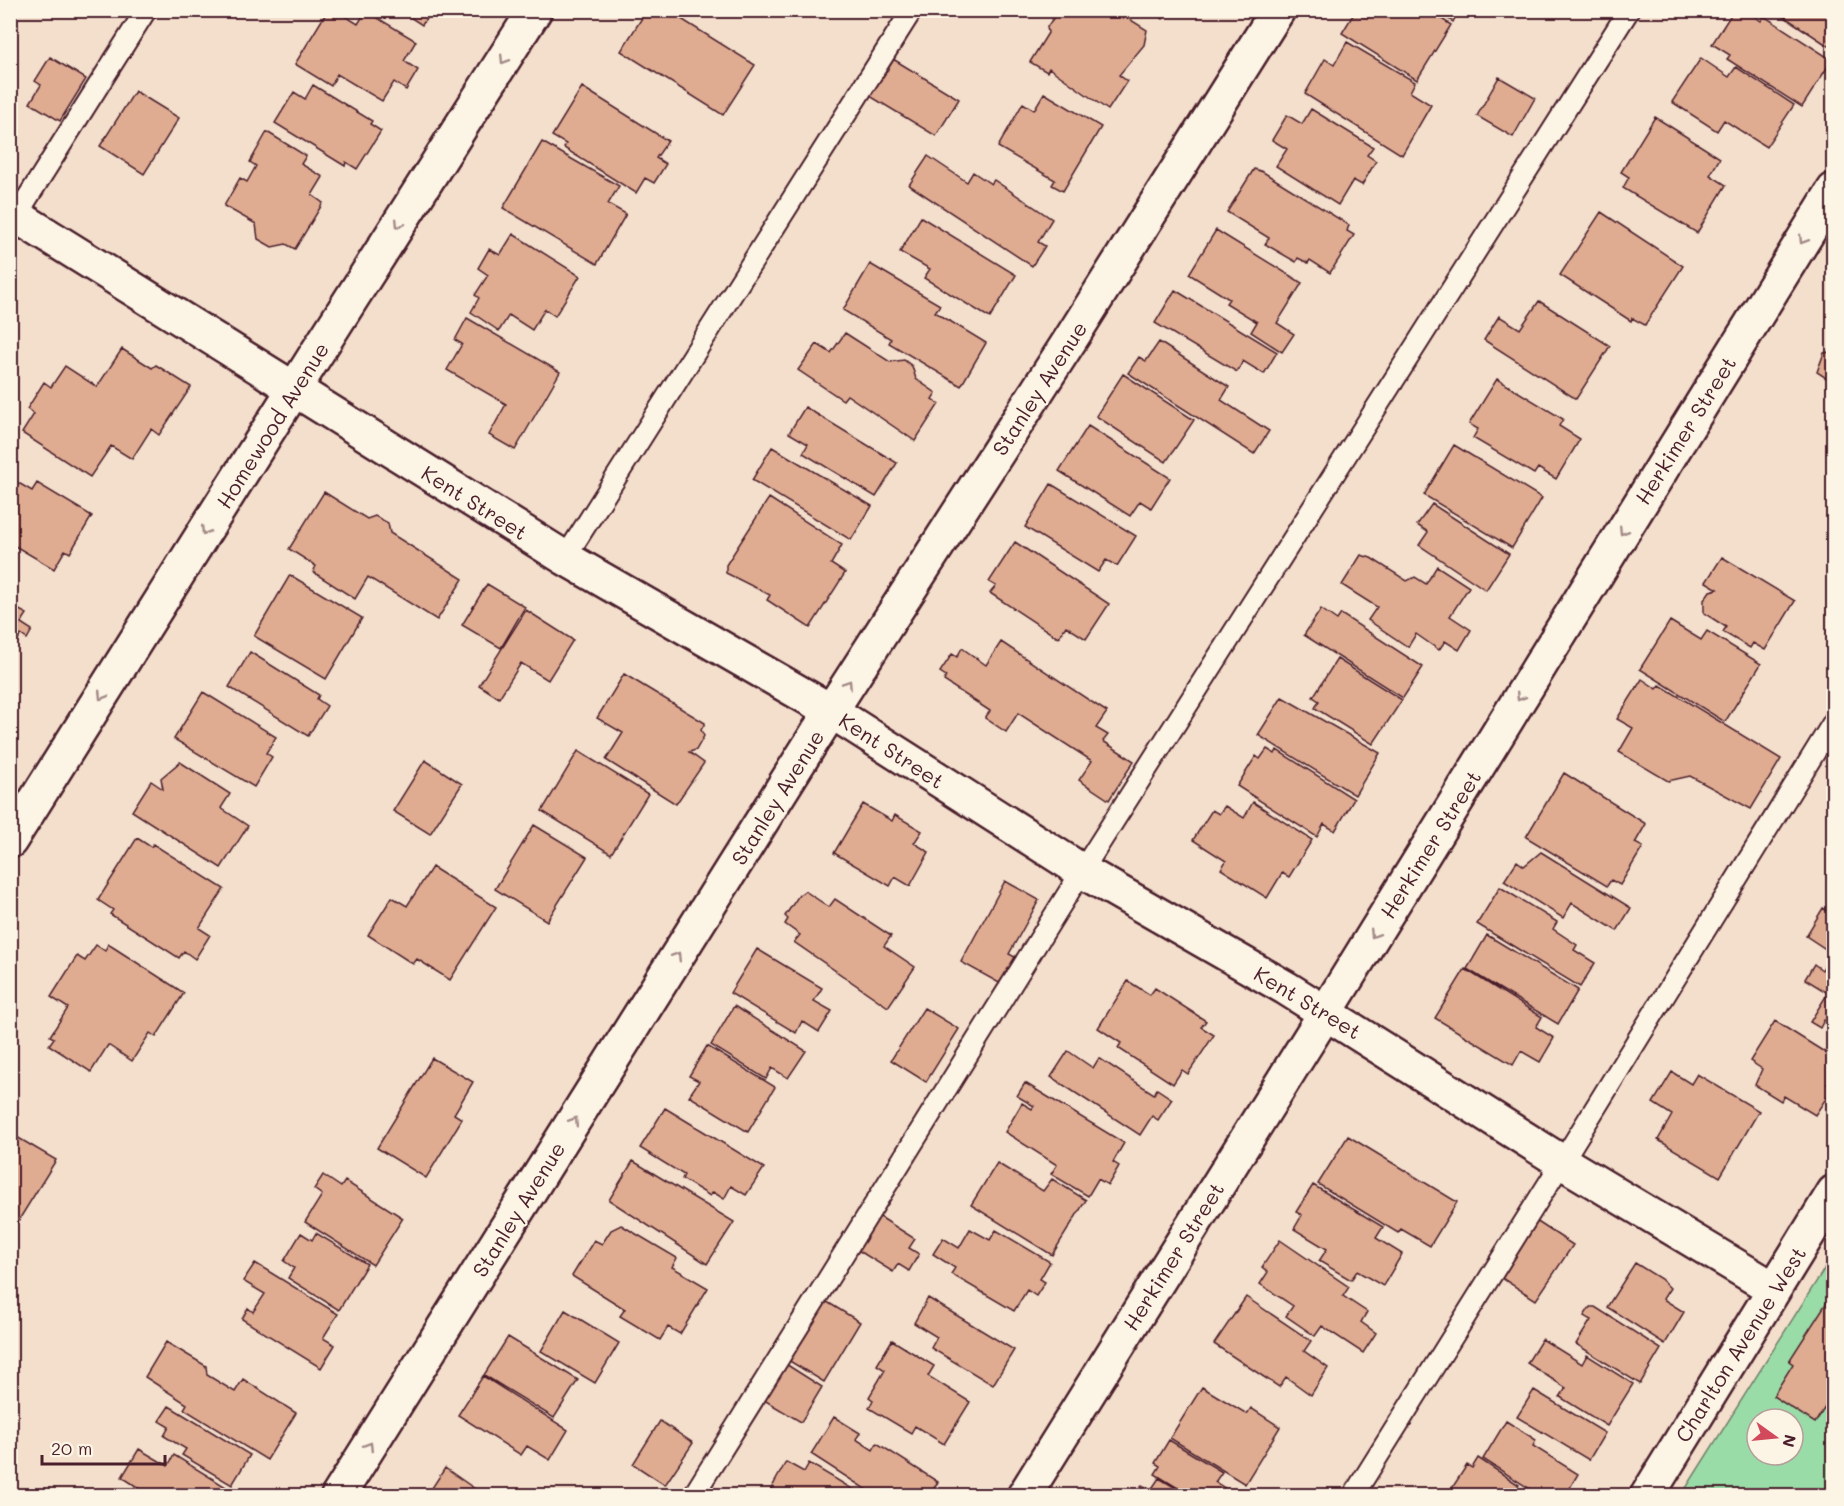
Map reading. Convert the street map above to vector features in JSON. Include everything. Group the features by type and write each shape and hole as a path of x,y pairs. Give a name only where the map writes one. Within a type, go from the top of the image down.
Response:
{"street":[{"name":"Homewood Avenue","path":"10,841 535,10"},
{"name":"Stanley Avenue","path":"338,1496 831,711 1072,337 1278,10"},
{"name":"Herkimer Street","path":"1024,1496 1326,1012 1833,190"},
{"name":"Kent Street","path":"12,218 295,388 565,558 831,711 1082,872 1326,1012 1562,1162 1774,1289"},
{"name":"Charlton Avenue West","path":"1647,1496 1833,1192"}],"lane":[{"path":"12,218 146,10"},
{"path":"565,558 912,10"},
{"path":"693,1496 1082,872 1629,10"},
{"path":"1353,1496 1562,1162 1833,721"}],"green space":[{"path":"1833,1255 1833,1495 1681,1496"}],"building":[{"path":"328,10 335,10 358,24 366,11 416,41 404,61 418,70 406,90 394,82 382,101 337,74 331,86 295,64"},
{"path":"399,10 432,10 422,25"},
{"path":"647,10 667,10 755,65 723,115 621,51"},
{"path":"748,10 761,10 757,16"},
{"path":"1059,10 1115,10 1147,30 1144,45 1119,75 1127,81 1108,110 1049,68 1047,72 1030,62 1048,33 1047,27"},
{"path":"1150,10 1168,10 1163,19"},
{"path":"1356,10 1428,10 1451,25 1417,80 1342,33"},
{"path":"1434,10 1459,10 1453,22"},
{"path":"1734,10 1745,10 1761,21 1764,16 1832,60 1802,107 1727,59 1730,55 1712,44"},
{"path":"1774,10 1834,10 1834,49 1824,43"},
{"path":"1347,42 1415,82 1410,92 1431,105 1402,155 1305,94 1325,59 1334,65"},
{"path":"50,57 86,79 60,121 30,103 41,85 35,81"},
{"path":"1701,58 1729,77 1736,67 1794,105 1766,147 1724,120 1717,131 1672,102"},
{"path":"893,59 959,99 936,136 870,96"},
{"path":"1499,77 1535,98 1513,137 1477,116"},
{"path":"313,85 372,121 370,124 381,131 357,169 346,162 345,166 275,123 294,92 305,99"},
{"path":"582,87 668,141 656,158 666,164 654,183 645,178 636,193 564,148 566,144 552,136"},
{"path":"135,91 179,118 144,174 100,146"},
{"path":"1044,93 1101,127 1063,191 1052,185 1055,180 998,147 1023,103 1034,110"},
{"path":"1311,109 1373,147 1367,155 1376,161 1362,185 1353,180 1338,205 1276,166 1287,149 1272,140 1287,115 1302,124"},
{"path":"1655,117 1720,158 1710,175 1726,185 1697,233 1623,188 1629,177 1621,172"},
{"path":"267,132 306,156 301,164 323,177 312,195 323,203 295,249 286,244 272,247 258,239 256,224 224,206 240,178 247,182 256,166 250,162"},
{"path":"542,142 619,186 608,204 626,214 597,264 503,208"},
{"path":"928,156 967,182 973,172 991,184 994,180 1052,219 1038,242 1045,246 1032,266 909,185"},
{"path":"1254,169 1263,172 1349,225 1347,231 1354,235 1330,273 1310,260 1308,263 1298,258 1296,262 1265,244 1269,238 1227,212"},
{"path":"1601,212 1683,266 1645,325 1632,318 1631,321 1560,275"},
{"path":"921,217 1016,275 990,318 924,278 930,269 900,252"},
{"path":"1216,230 1302,283 1277,323 1294,334 1282,352 1251,332 1257,322 1226,303 1229,299 1189,274"},
{"path":"513,234 580,276 555,316 545,309 532,330 509,315 499,331 471,312 479,298 475,295 488,275 478,268 489,249 500,255"},
{"path":"870,264 940,305 935,312 986,343 961,386 889,343 891,339 843,310"},
{"path":"1175,290 1277,352 1264,374 1243,361 1237,372 1155,323"},
{"path":"1539,301 1610,346 1576,399 1484,340 1499,316 1520,329"},
{"path":"467,318 560,372 515,450 489,435 506,404 447,370 462,344 455,340"},
{"path":"845,333 890,362 904,360 912,366 916,379 936,393 932,399 939,404 915,441 847,395 843,400 798,370 817,344 831,353"},
{"path":"1159,342 1229,387 1221,400 1269,431 1254,454 1128,373 1139,357 1146,361"},
{"path":"1834,346 1834,383 1817,372 1824,353 1829,352"},
{"path":"122,349 152,368 156,365 191,387 159,435 151,429 132,459 111,446 90,477 22,433 34,414 27,409 44,382 51,387 65,366 97,387"},
{"path":"1123,374 1194,420 1166,462 1096,416"},
{"path":"1497,379 1563,419 1559,426 1580,439 1556,479 1538,468 1534,474 1473,438 1478,429 1469,424"},
{"path":"805,407 897,463 876,497 803,453 808,444 789,433"},
{"path":"1088,426 1170,478 1151,508 1140,501 1130,516 1059,471"},
{"path":"1454,445 1542,498 1512,548 1424,495"},
{"path":"772,447 872,506 851,540 752,480"},
{"path":"10,478 32,491 37,483 92,516 70,553 65,550 54,569 10,543"},
{"path":"1051,484 1136,536 1117,566 1106,560 1098,572 1025,527"},
{"path":"324,492 367,519 375,516 388,523 390,533 463,579 437,620 368,577 355,599 313,572 316,566 289,549"},
{"path":"769,498 842,545 831,564 845,573 810,628 767,600 770,595 726,573 726,565"},
{"path":"1432,504 1509,554 1486,590 1419,545 1428,532 1417,525"},
{"path":"1015,542 1109,604 1086,639 1066,626 1058,638 990,593 996,586 989,582"},
{"path":"1361,555 1371,558 1407,581 1415,577 1426,584 1437,566 1469,587 1450,616 1471,630 1459,650 1445,641 1439,650 1416,634 1408,647 1368,620 1377,607 1342,585"},
{"path":"1722,557 1795,601 1765,650 1753,643 1750,648 1723,632 1726,627 1704,613 1704,600 1710,591 1718,589 1706,582"},
{"path":"290,575 362,618 326,679 254,636"},
{"path":"487,584 525,607 501,648 462,625"},
{"path":"10,605 27,614 21,623 32,630 27,639 21,635 10,651"},
{"path":"1321,609 1337,620 1341,614 1423,667 1403,698 1304,635"},
{"path":"526,610 573,640 548,680 521,663 499,698 479,685"},
{"path":"1670,621 1701,640 1707,631 1761,664 1725,722 1640,669"},
{"path":"1001,642 1107,712 1096,728 1108,735 1103,741 1134,761 1109,800 1079,780 1092,761 1018,713 1006,732 985,718 990,711 944,681 946,676 940,672 952,654 957,657 962,648 986,665"},
{"path":"250,652 319,695 317,699 327,706 308,736 229,687"},
{"path":"1337,659 1402,700 1373,744 1315,708 1319,701 1313,697"},
{"path":"624,674 705,723 701,730 704,736 696,750 689,752 704,763 676,804 606,760 623,733 597,718"},
{"path":"1642,679 1657,689 1660,685 1781,759 1751,809 1690,776 1668,781 1619,752 1633,728 1617,719"},
{"path":"203,692 276,737 266,753 272,757 254,787 174,739"},
{"path":"1282,697 1380,753 1355,795 1258,735"},
{"path":"1267,749 1275,754 1277,750 1354,799 1335,831 1324,824 1317,837 1237,786 1256,756 1260,759"},
{"path":"578,751 648,794 611,854 542,811"},
{"path":"425,760 462,784 430,834 393,811"},
{"path":"180,762 230,794 221,808 248,826 221,868 132,811 151,781 163,789 161,778"},
{"path":"1564,773 1646,824 1635,843 1643,847 1620,885 1611,880 1607,886 1526,837"},
{"path":"1253,802 1312,840 1289,877 1282,873 1267,898 1221,869 1226,861 1193,840 1212,810 1219,814 1225,806 1244,818"},
{"path":"863,804 892,821 895,815 922,831 914,843 929,852 910,886 895,877 890,886 834,853"},
{"path":"534,825 587,857 547,921 495,889"},
{"path":"137,838 151,847 153,844 224,889 199,928 210,935 195,959 184,951 179,958 110,914 113,910 98,900"},
{"path":"1541,852 1631,908 1617,931 1572,903 1563,918 1504,881 1517,861 1524,866"},
{"path":"432,867 496,907 450,980 417,959 413,964 368,935 392,897 407,906"},
{"path":"1005,881 1039,900 1009,954 1015,957 1001,984 961,962"},
{"path":"1500,887 1557,922 1553,929 1577,945 1574,950 1595,963 1580,987 1477,924"},
{"path":"805,891 829,907 835,899 891,936 884,946 915,967 888,1007 794,942 800,935 785,924 788,919 785,916 799,895"},
{"path":"1823,908 1834,915 1834,963 1826,958 1830,952 1806,936"},
{"path":"1487,935 1578,990 1558,1024 1467,969"},
{"path":"108,944 184,993 156,1037 150,1033 132,1061 108,1045 91,1072 49,1045 54,1038 50,1036 68,1008 51,997 77,956 85,961 96,945 105,951"},
{"path":"757,949 822,988 814,1001 832,1011 819,1032 802,1021 796,1033 730,993"},
{"path":"1827,961 1834,965 1834,1026 1824,1020 1820,1028 1810,1022 1828,993 1805,979 1814,964 1822,970"},
{"path":"1465,969 1542,1017 1536,1027 1554,1038 1540,1062 1521,1051 1513,1065 1435,1018"},
{"path":"1128,981 1150,995 1155,988 1206,1021 1201,1027 1214,1035 1188,1074 1182,1070 1173,1084 1118,1048 1121,1043 1098,1028"},
{"path":"734,1006 806,1051 788,1078 772,1068 766,1079 711,1045"},
{"path":"924,1008 959,1029 926,1082 891,1060"},
{"path":"1775,1021 1834,1058 1834,1073 1827,1084 1833,1088 1815,1115 1784,1096 1781,1101 1755,1085 1762,1069 1750,1061"},
{"path":"707,1046 775,1087 748,1132 689,1096 699,1081 689,1076"},
{"path":"1068,1051 1093,1068 1099,1058 1154,1094 1157,1089 1172,1099 1158,1120 1152,1116 1140,1135 1051,1077"},
{"path":"432,1058 473,1082 454,1114 462,1119 426,1178 377,1148"},
{"path":"1672,1072 1691,1084 1697,1074 1759,1111 1720,1177 1658,1140 1672,1115 1653,1103"},
{"path":"1025,1083 1124,1143 1113,1162 1119,1166 1108,1185 1098,1179 1088,1196 1051,1174 1057,1165 1005,1132 1022,1103 1032,1109 1034,1106 1017,1096"},
{"path":"665,1108 764,1168 746,1195 731,1186 724,1199 713,1192 710,1196 682,1179 684,1175 640,1148"},
{"path":"10,1133 56,1160 17,1223 13,1221 10,1226"},
{"path":"1348,1136 1457,1202 1430,1246 1401,1229 1398,1233 1318,1184"},
{"path":"633,1161 734,1222 707,1264 609,1200"},
{"path":"997,1163 1043,1191 1052,1179 1086,1200 1052,1255 971,1205"},
{"path":"323,1175 341,1187 345,1181 403,1218 373,1265 305,1222 322,1195 314,1189"},
{"path":"1313,1185 1383,1227 1376,1238 1402,1254 1383,1286 1357,1271 1351,1280 1319,1261 1327,1249 1294,1229 1302,1215 1296,1212"},
{"path":"877,1215 915,1239 909,1248 919,1254 909,1271 898,1264 893,1272 856,1249"},
{"path":"1533,1219 1573,1245 1536,1300 1497,1275"},
{"path":"621,1225 677,1258 672,1267 708,1288 680,1334 668,1327 660,1340 620,1316 625,1309 572,1276 594,1240 602,1244 611,1230"},
{"path":"970,1229 990,1240 996,1230 1050,1262 1040,1279 1045,1282 1036,1296 1027,1290 1014,1311 951,1274 955,1268 933,1254 943,1238 959,1248"},
{"path":"301,1233 312,1240 316,1233 367,1264 339,1310 288,1278 294,1268 284,1261"},
{"path":"1280,1240 1349,1287 1343,1296 1367,1312 1361,1322 1376,1333 1363,1353 1322,1326 1315,1336 1286,1316 1293,1306 1260,1284 1268,1272 1262,1267"},
{"path":"255,1263 338,1314 323,1338 335,1345 321,1368 242,1319 248,1308 253,1312 265,1294 243,1281"},
{"path":"1635,1263 1661,1279 1670,1288 1663,1299 1684,1312 1665,1344 1607,1307"},
{"path":"1834,1291 1834,1393 1815,1423 1805,1417 1805,1407 1790,1407 1773,1396 1793,1364 1789,1361"},
{"path":"819,1297 860,1322 824,1382 783,1357"},
{"path":"1246,1297 1311,1341 1304,1351 1328,1368 1311,1395 1286,1377 1279,1387 1214,1344"},
{"path":"928,1298 1014,1350 993,1385 931,1348 937,1337 914,1323"},
{"path":"1590,1307 1595,1307 1661,1349 1640,1384 1576,1344 1591,1320 1584,1316"},
{"path":"565,1310 619,1343 595,1383 541,1351"},
{"path":"508,1337 578,1380 554,1418 484,1375"},
{"path":"1542,1339 1582,1364 1587,1355 1633,1384 1607,1426 1560,1397 1566,1388 1527,1363"},
{"path":"892,1340 934,1366 928,1376 970,1402 944,1444 915,1426 911,1433 869,1408 873,1400 869,1397 885,1370 877,1365"},
{"path":"166,1342 206,1366 207,1375 235,1392 243,1379 296,1413 267,1460 184,1409 187,1404 145,1377"},
{"path":"781,1361 822,1387 801,1422 759,1397"},
{"path":"483,1376 568,1430 550,1460 527,1446 521,1455 458,1415"},
{"path":"1202,1387 1247,1414 1251,1408 1280,1427 1245,1484 1170,1438"},
{"path":"1534,1390 1605,1433 1589,1460 1517,1417"},
{"path":"169,1406 250,1455 232,1485 182,1455 186,1449 164,1436 169,1427 159,1421"},
{"path":"834,1417 860,1433 856,1439 873,1450 877,1443 938,1482 929,1496 876,1496 811,1454"},
{"path":"660,1421 693,1443 665,1485 633,1464"},
{"path":"1506,1421 1536,1440 1533,1446 1578,1474 1565,1496 1541,1496 1483,1459"},
{"path":"1169,1440 1222,1472 1215,1482 1231,1492 1229,1496 1191,1496 1155,1474 1160,1466 1155,1463"},
{"path":"139,1449 168,1466 174,1455 226,1487 221,1496 151,1496 122,1477"},
{"path":"1478,1458 1519,1485 1516,1490 1525,1496 1465,1496 1452,1488 1467,1465 1472,1468"},
{"path":"786,1462 804,1472 809,1463 864,1496 781,1496 771,1489"},
{"path":"445,1468 485,1496 436,1496 430,1491"},
{"path":"1159,1478 1186,1494 1185,1496 1136,1496 1142,1485 1151,1490"}]}
